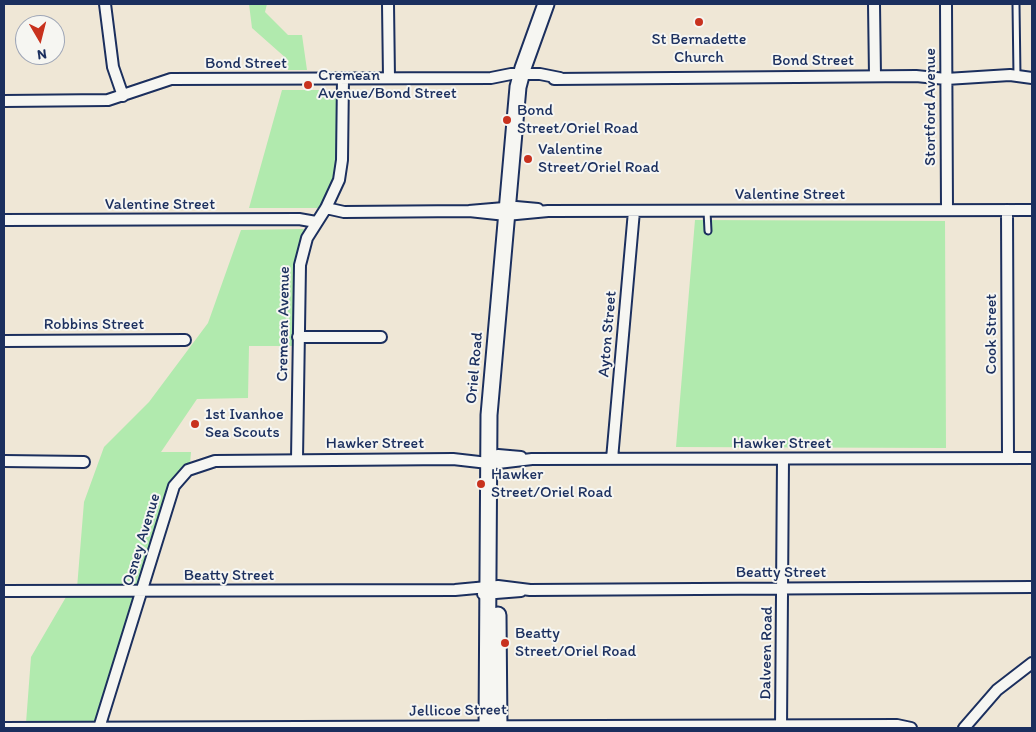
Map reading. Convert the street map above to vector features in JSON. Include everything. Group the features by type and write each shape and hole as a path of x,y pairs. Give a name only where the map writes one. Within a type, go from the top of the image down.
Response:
{"main road":[{"name":"Oriel Road","path":"493,727 493,459 501,390 511,211 525,78 544,10"}],"street":[{"path":"105,4 113,67 123,96"},
{"path":"388,4 388,78"},
{"path":"874,4 874,76"},
{"name":"Stortford Avenue","path":"946,4 946,210"},
{"name":"Bond Street","path":"4,100 108,100 171,79 874,76 1017,76 1032,78"},
{"name":"Cremean Avenue","path":"297,459 301,257 307,238 335,191 341,172 343,78"},
{"name":"Valentine Street","path":"326,208 344,212 1032,210"},
{"name":"Cook Street","path":"1007,210 1008,458"},
{"name":"Ayton Street","path":"612,459 634,211"},
{"name":"Valentine Street","path":"4,220 299,219 316,222"},
{"path":"298,337 381,337"},
{"name":"Robbins Street","path":"4,341 185,340"},
{"name":"Hawker Street","path":"297,459 1032,458"},
{"name":"Osney Avenue","path":"99,728 174,486 188,470 215,461 297,459"},
{"name":"Dalveen Road","path":"781,727 783,459"},
{"path":"4,462 84,462"},
{"name":"Beatty Street","path":"4,591 141,592 1032,587"},
{"path":"964,728 997,690 1032,663"},
{"name":"Jellicoe Street","path":"4,728 781,727 897,725 911,728"}],"lane":[{"path":"1016,4 1017,76"},
{"path":"707,210 708,231"}],"green space":[{"path":"249,4 267,4 265,12 288,35 302,35 307,70 288,70 287,59 252,28"},
{"path":"282,90 336,90 338,96 337,172 325,200 319,208 249,208"},
{"path":"695,220 945,221 946,448 676,447"},
{"path":"304,229 295,272 294,346 249,346 248,398 197,399 161,452 191,452 190,464 178,473 170,487 139,587 77,588 84,502 104,447 149,402 208,323 241,230"},
{"path":"66,597 136,597 96,724 26,723 31,657"}],"place":[{"name":"St Bernadette Church","path":"699,22"},
{"name":"Cremean Avenue/Bond Street","path":"308,85"},
{"name":"Bond Street/Oriel Road","path":"507,120"},
{"name":"Valentine Street/Oriel Road","path":"528,159"},
{"name":"1st Ivanhoe Sea Scouts","path":"195,424"},
{"name":"Hawker Street/Oriel Road","path":"481,484"},
{"name":"Beatty Street/Oriel Road","path":"505,643"}]}
